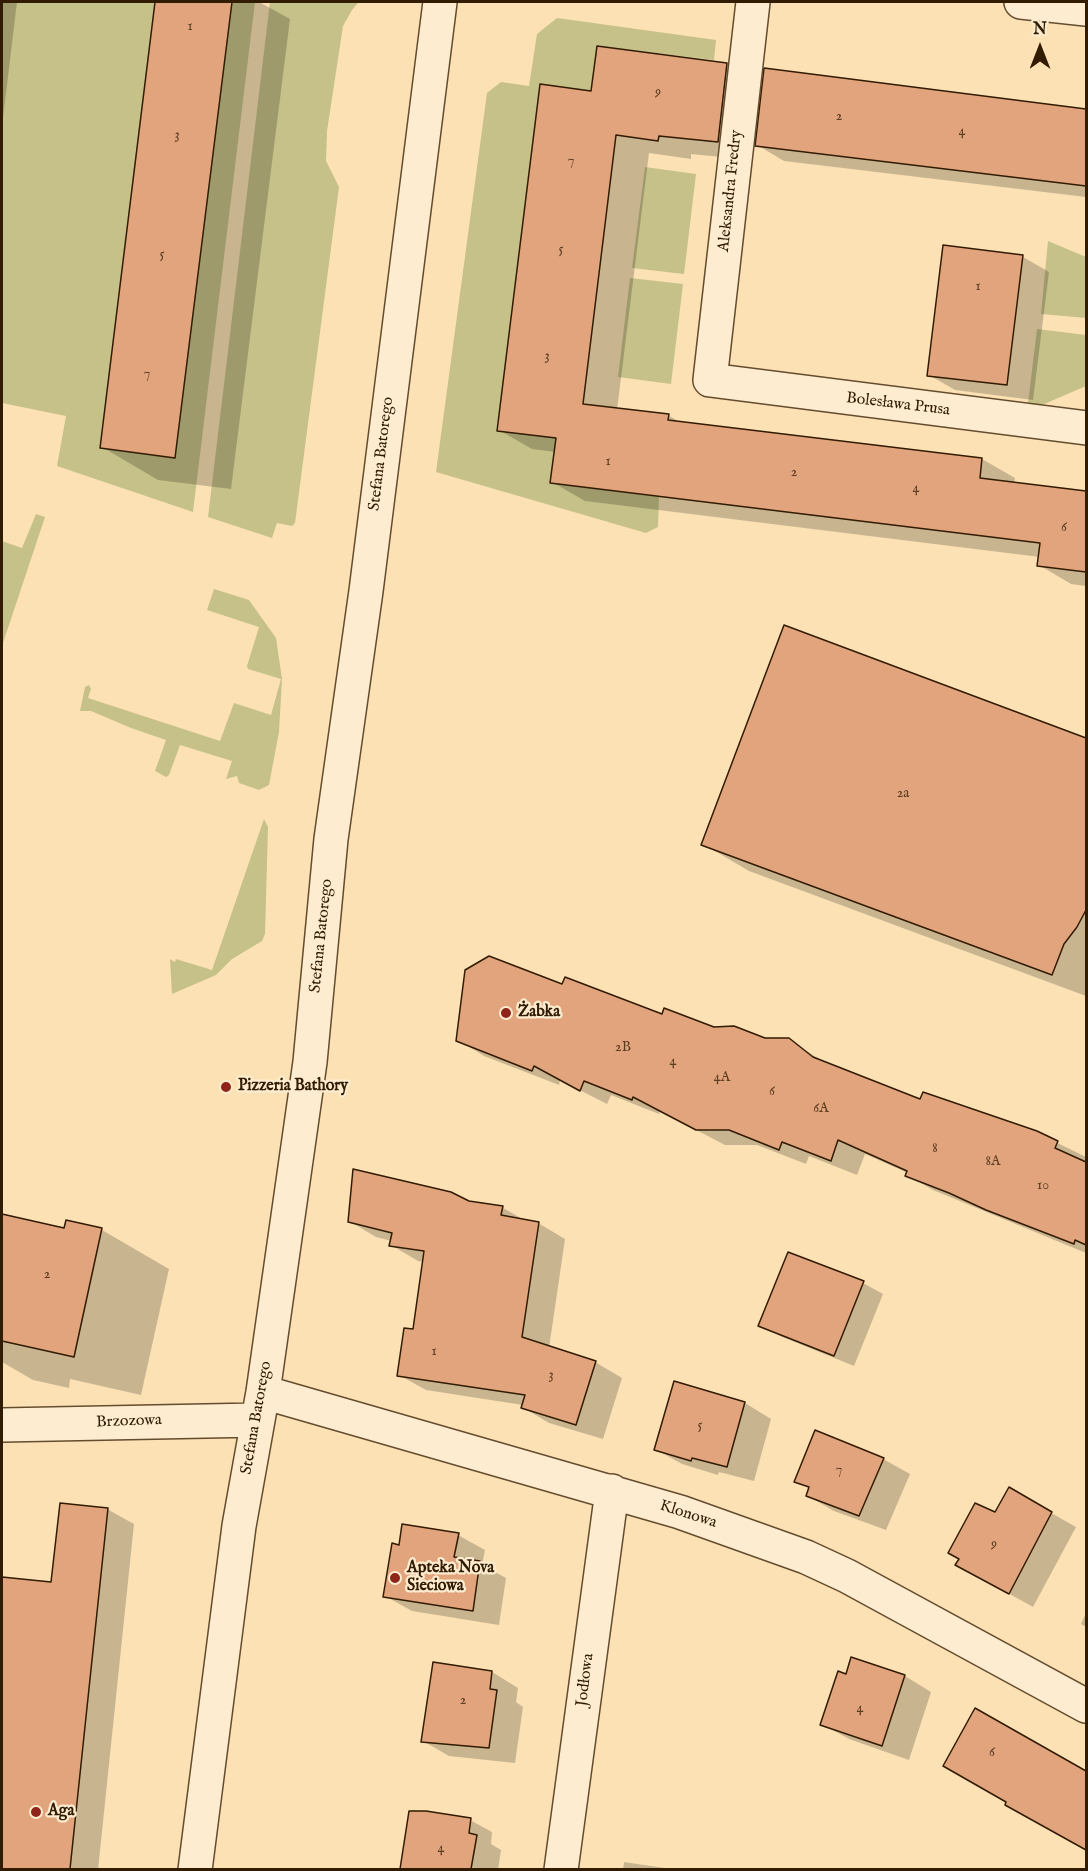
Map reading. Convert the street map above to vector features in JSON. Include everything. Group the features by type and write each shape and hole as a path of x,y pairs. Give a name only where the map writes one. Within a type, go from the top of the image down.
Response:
{"street":[{"name":"Stefana Batorego","path":"195,1869 236,1552 260,1406 309,1062 331,839 366,591 440,2"},
{"name":"Aleksandra Fredry","path":"710,380 753,2"},
{"path":"1021,2 1086,9"},
{"name":"Bolesława Prusa","path":"710,380 1086,429"},
{"name":"Brzozowa","path":"2,1425 260,1406"},
{"name":"Klonowa","path":"260,1406 612,1491 680,1512 806,1557 847,1576 1086,1706"},
{"name":"Jodłowa","path":"561,1869 612,1491"}],"shaded area":[{"path":"2,2 255,2 193,512 57,466 66,416 2,403"},
{"path":"270,2 358,3 343,26 327,131 326,161 339,187 295,523 292,526 277,523 272,538 208,517"},
{"path":"557,18 716,40 714,60 597,46 591,91 540,85 497,430 556,438 551,483 659,497 658,527 646,533 436,472 487,93 501,82 529,86 537,34"},
{"path":"645,167 696,174 684,274 632,268"},
{"path":"1048,241 1086,257 1086,318 1041,314"},
{"path":"630,278 683,284 671,384 618,377"},
{"path":"1037,329 1086,335 1086,386 1042,405 1028,403"},
{"path":"36,514 45,517 2,646 2,541 22,548"},
{"path":"214,589 249,600 276,638 282,679 279,732 269,785 259,790 239,783 237,776 226,779 232,761 180,745 169,775 166,777 155,771 166,740 91,711 80,711 85,687 89,685 91,689 88,698 220,741 234,703 271,715 281,679 248,669 247,666 259,627 207,610"},
{"path":"264,819 268,827 265,934 262,941 232,959 216,975 172,994 170,959 212,970"}],"building":[{"path":"155,2 232,2 175,458 100,448"},
{"path":"597,46 727,63 718,142 659,136 658,141 616,135 583,404 669,414 668,420 982,458 980,478 1086,491 1086,572 1037,566 1040,543 550,483 556,438 497,431 540,84 591,91"},
{"path":"764,68 1086,109 1086,186 755,146"},
{"path":"943,245 1023,255 1007,385 927,376"},
{"path":"784,625 1086,738 1086,910 1064,944 1052,975 701,845"},
{"path":"489,956 562,984 565,977 662,1014 664,1008 714,1027 734,1026 765,1038 789,1038 813,1057 920,1099 923,1092 1037,1131 1058,1141 1055,1148 1086,1162 1086,1245 1075,1240 1074,1244 905,1176 907,1171 838,1140 831,1161 782,1142 779,1150 729,1130 696,1130 633,1097 632,1100 584,1081 580,1091 534,1066 532,1071 456,1041 465,970"},
{"path":"353,1169 451,1192 469,1201 503,1206 501,1215 539,1222 522,1337 596,1361 576,1425 521,1408 525,1395 397,1376 404,1328 413,1329 424,1251 389,1246 392,1233 348,1222"},
{"path":"2,1214 64,1228 66,1220 102,1228 74,1357 2,1341"},
{"path":"788,1252 864,1281 834,1356 758,1326"},
{"path":"674,1381 745,1402 727,1467 692,1458 691,1461 654,1450"},
{"path":"815,1430 884,1458 859,1516 806,1496 809,1487 794,1482"},
{"path":"1009,1487 1052,1512 1009,1594 955,1565 959,1559 948,1553 975,1503 995,1512"},
{"path":"60,1503 108,1508 70,1869 2,1869 2,1577 51,1582"},
{"path":"402,1524 459,1533 454,1557 480,1561 473,1611 383,1597 392,1543 399,1545"},
{"path":"851,1657 905,1675 882,1746 820,1725 838,1671 846,1674"},
{"path":"433,1662 492,1671 490,1689 497,1690 489,1748 421,1742"},
{"path":"975,1708 1086,1771 1086,1850 1005,1805 1006,1802 943,1766"},
{"path":"409,1811 426,1811 471,1818 469,1833 477,1835 471,1869 400,1869"}],"place":[{"name":"Żabka","path":"506,1013"},
{"name":"Pizzeria Bathory","path":"226,1087"},
{"name":"Apteka Nova Sieciowa","path":"395,1578"},
{"name":"Aga","path":"36,1812"}]}
